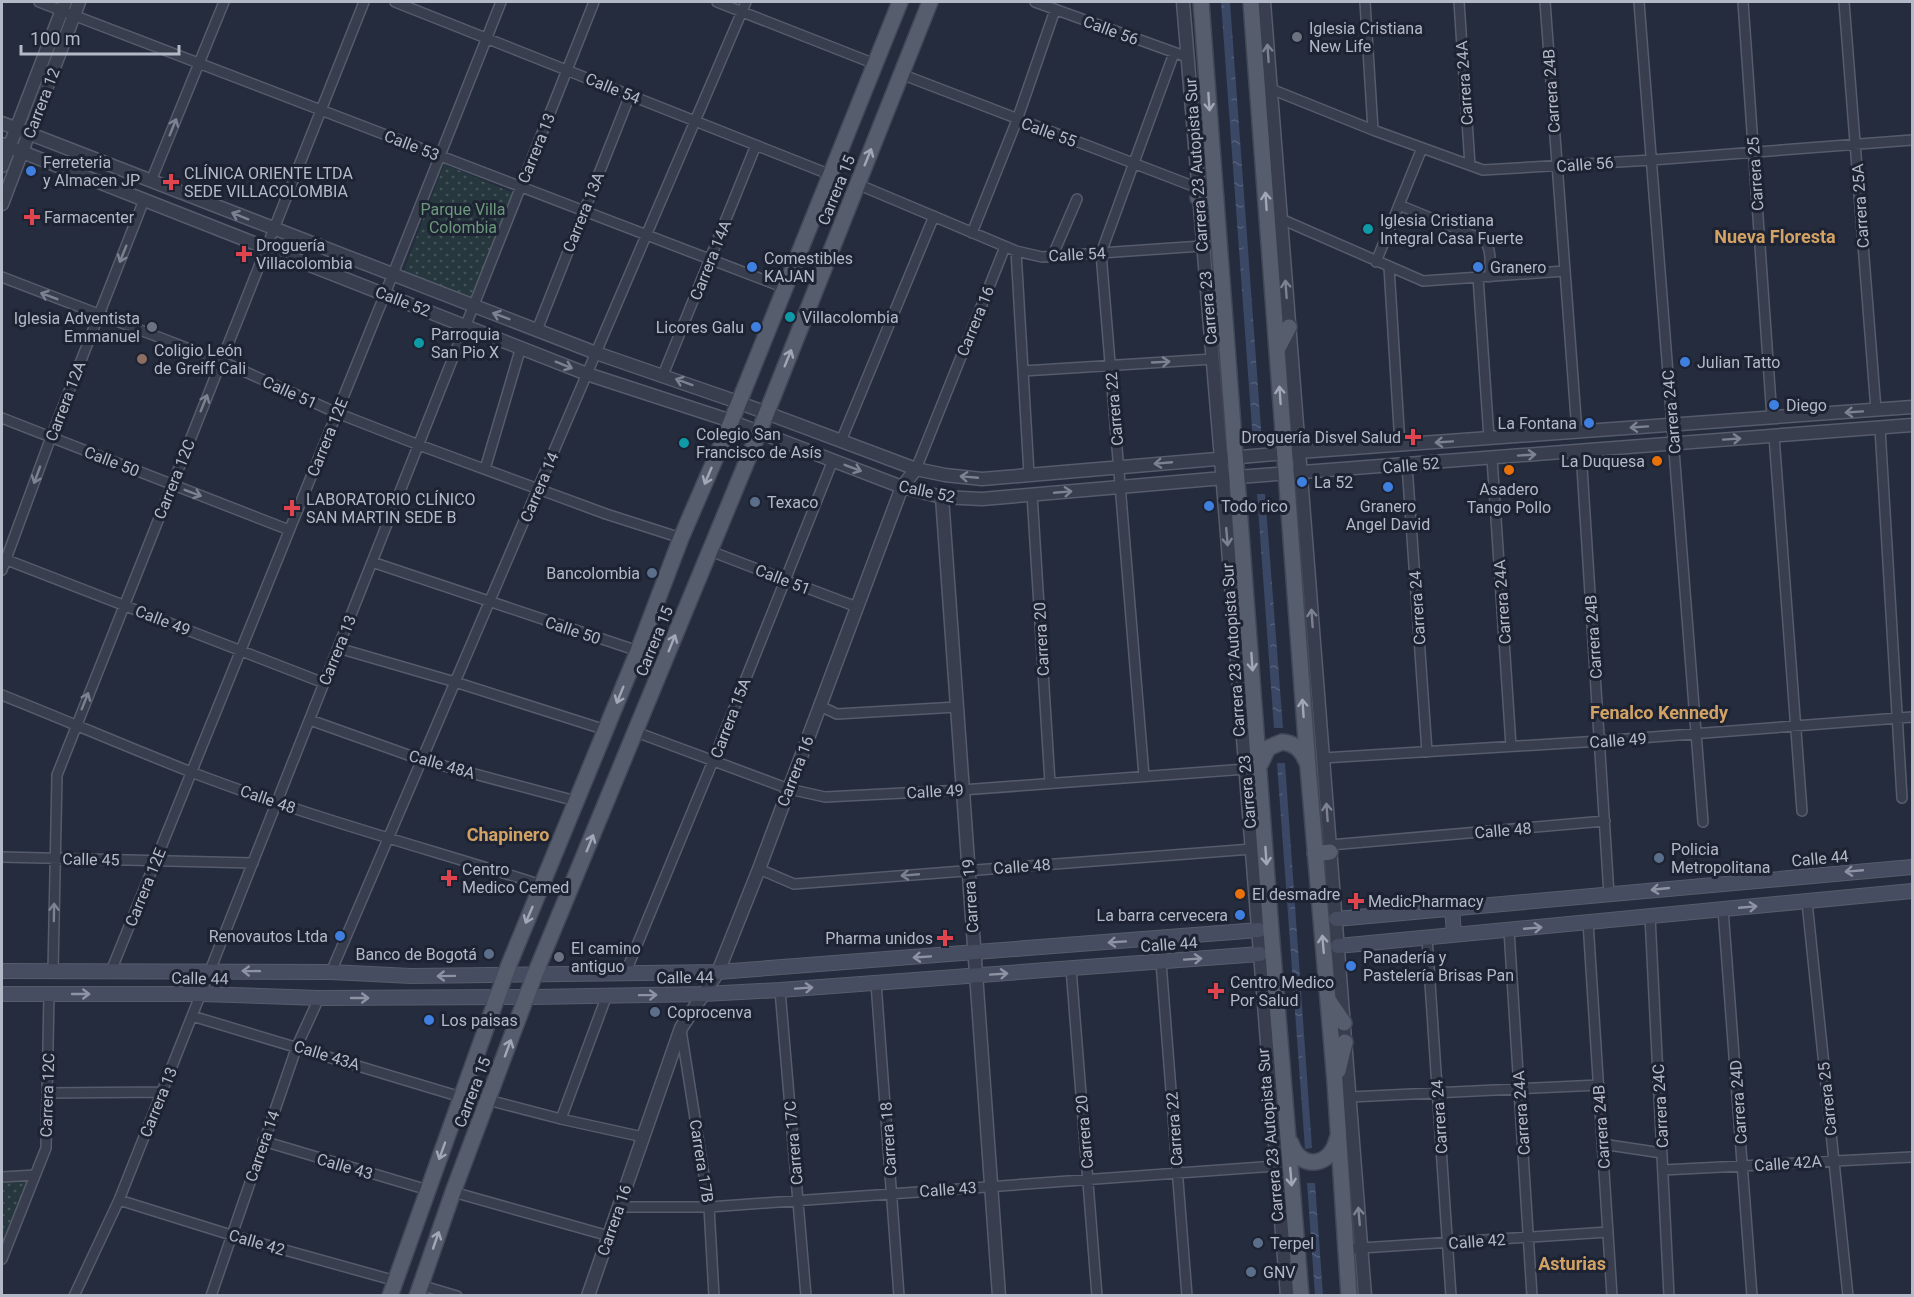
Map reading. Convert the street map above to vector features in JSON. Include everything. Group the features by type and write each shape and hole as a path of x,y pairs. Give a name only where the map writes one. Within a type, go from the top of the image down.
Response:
{"main road":[{"name":"Carrera 15","path":"393,1288 496,996 900,2"},
{"name":"Carrera 15","path":"418,1290 535,974 759,432 930,2"},
{"name":"Carrera 23 Autopista Sur","path":"1201,2 1216,197 1230,478 1261,881 1272,1015 1287,1131 1290,1254 1301,1296"},
{"path":"1251,2 1277,350 1294,474 1308,767 1325,850 1328,1000 1338,1128 1354,1249 1349,1296"},
{"path":"1198,193 1216,197"},
{"path":"1269,245 1284,262"},
{"path":"1277,350 1289,327"},
{"path":"1253,770 1271,745 1282,742 1293,744 1300,750 1308,767"},
{"name":"Calle 44","path":"1336,919 1912,867"},
{"path":"1887,868 1889,894"},
{"path":"1338,946 1912,891"},
{"path":"1452,907 1454,935"},
{"name":"Calle 44","path":"2,971 331,972 411,976 718,972 1259,930"},
{"name":"Calle 44","path":"2,994 201,994 319,998 704,994 1260,954"},
{"path":"1328,1000 1344,1023"},
{"path":"1335,1082 1345,1042"},
{"path":"1287,1131 1292,1148 1298,1157 1314,1162 1325,1159 1334,1150 1338,1128"}],"street":[{"name":"Calle 53","path":"39,2 63,6 74,15 785,288"},
{"name":"Carrera 12","path":"2,204 79,2"},
{"path":"151,181 224,2"},
{"name":"Carrera 12C","path":"53,971 57,775 364,2"},
{"name":"Calle 54","path":"395,2 831,175"},
{"name":"Carrera 12E","path":"111,971 501,2"},
{"name":"Carrera 13","path":"74,1296 119,1200 594,2"},
{"path":"717,2 875,64"},
{"name":"Carrera 14","path":"331,972 746,2"},
{"name":"Calle 56","path":"1035,2 1187,57"},
{"name":"Carrera 23","path":"1183,2 1213,359 1229,458"},
{"path":"1264,2 1289,327 1292,453"},
{"path":"1365,2 1373,130"},
{"name":"Carrera 24A","path":"1459,2 1470,165"},
{"name":"Carrera 24B","path":"1545,2 1576,432"},
{"name":"Carrera 24C","path":"1639,2 1703,822"},
{"name":"Carrera 25","path":"1743,2 1772,418"},
{"name":"Carrera 25A","path":"1844,2 1876,410"},
{"name":"Carrera 12","path":"2,166 5,145 16,128 63,6"},
{"path":"972,233 1017,120 1055,10"},
{"name":"Carrera 22","path":"1144,776 1101,253 1174,53"},
{"name":"Calle 55","path":"901,74 1134,163 1198,193"},
{"name":"Calle 56","path":"1271,89 1373,130 1483,170 1652,160 1912,140"},
{"name":"Carrera 13A","path":"537,330 630,95"},
{"name":"Calle 52","path":"2,123 596,353 739,402 916,469 945,475 982,478 1912,407"},
{"name":"Calle 52","path":"5,145 587,374 759,432 902,487 942,497 982,499 1912,425"},
{"name":"Carrera 14A","path":"663,375 756,145"},
{"path":"1376,262 1422,148"},
{"name":"Calle 54","path":"857,184 1016,251 1042,257 1202,246"},
{"path":"1052,257 1077,198"},
{"name":"Carrera 12A","path":"2,570 4,559 144,200"},
{"path":"1399,205 1488,243 1490,277"},
{"path":"841,441 934,216"},
{"path":"1281,219 1423,281 1565,271"},
{"name":"Carrera 16","path":"588,1296 681,1028 718,972 902,487 916,469 1005,246"},
{"path":"1016,251 1029,474"},
{"path":"1389,267 1400,445"},
{"name":"Calle 51","path":"2,277 221,361 337,413 419,445 606,514 681,538"},
{"path":"1478,278 1489,438"},
{"path":"485,469 520,347"},
{"path":"1023,371 1213,359"},
{"name":"Calle 50","path":"2,418 290,530"},
{"path":"1880,428 1902,798"},
{"path":"814,453 822,434"},
{"path":"1774,436 1802,811"},
{"name":"Carrera 24B","path":"1581,451 1609,895"},
{"name":"Carrera 24A","path":"1492,458 1511,746"},
{"name":"Carrera 15A","path":"626,974 832,460"},
{"name":"Carrera 24","path":"1407,465 1427,752"},
{"path":"1294,474 1323,758 1325,850 1336,919 1350,1097 1354,1249 1365,1296"},
{"name":"Carrera 20","path":"1032,495 1050,783"},
{"name":"Carrera 19","path":"942,497 999,1296"},
{"name":"Calle 51","path":"710,551 857,607"},
{"name":"Calle 49","path":"4,559 324,683"},
{"name":"Calle 50","path":"372,562 638,651"},
{"path":"338,648 606,730"},
{"name":"Calle 48","path":"2,695 191,772 388,840 542,885"},
{"path":"820,706 837,714 957,707"},
{"name":"Calle 49","path":"1323,758 1600,741 1912,717"},
{"name":"Calle 48A","path":"310,720 422,760 576,801"},
{"name":"Calle 49","path":"636,732 789,789 825,797 1253,770"},
{"name":"Carrera 23","path":"1253,770 1252,849 1261,881 1260,954 1272,1015 1276,1166 1290,1254 1287,1296"},
{"name":"Calle 48","path":"1325,850 1605,821"},
{"name":"Calle 48","path":"759,869 794,884 1252,849"},
{"name":"Calle 45","path":"2,857 253,863"},
{"name":"Carrera 25","path":"1807,902 1848,1296"},
{"name":"Carrera 24D","path":"1724,909 1752,1296"},
{"name":"Carrera 24C","path":"1650,916 1669,1296"},
{"name":"Carrera 24B","path":"1588,922 1612,1296"},
{"name":"Carrera 24A","path":"1509,930 1532,1296"},
{"name":"Carrera 24","path":"1427,938 1451,1296"},
{"name":"Carrera 22","path":"1161,962 1187,1296"},
{"name":"Carrera 20","path":"1071,968 1096,1296"},
{"name":"Carrera 18","path":"876,983 899,1296"},
{"name":"Carrera 17C","path":"780,990 806,1296"},
{"name":"Carrera 12C","path":"2,1259 46,1148 49,994"},
{"path":"561,1119 607,995"},
{"name":"Carrera 14","path":"211,1296 297,1046 319,998"},
{"name":"Calle 43A","path":"192,1016 461,1097"},
{"name":"Carrera 17B","path":"681,1028 709,1206 714,1296"},
{"path":"1350,1097 1599,1085"},
{"path":"48,1093 162,1092"},
{"path":"489,1100 643,1137"},
{"name":"Calle 43","path":"263,1142 428,1190"},
{"path":"1602,1144 1662,1153"},
{"name":"Calle 42A","path":"1663,1170 1912,1157"},
{"name":"Calle 43","path":"619,1207 709,1206 1276,1166"},
{"path":"2,1177 35,1175"},
{"path":"453,1192 609,1236"},
{"name":"Calle 42","path":"119,1200 231,1234 393,1288"},
{"name":"Calle 42","path":"1354,1249 1608,1232"},
{"path":"418,1290 458,1296"}],"green space":[{"name":"Parque Villa Colombia","path":"444,164 513,193 470,299 403,273"},
{"path":"35,1175 2,1257 2,1177"}],"water":[{"path":"1221,2 1230,2 1262,442 1253,442"},
{"path":"1257,494 1265,494 1283,728 1274,728"},
{"path":"1277,763 1285,763 1312,1148 1305,1149"},
{"path":"1307,1183 1315,1183 1323,1295 1315,1295"}],"place":[{"name":"Iglesia Cristiana New Life","path":"1297,37"},
{"name":"Ferreteria y Almacen JP","path":"31,171"},
{"name":"CLÍNICA ORIENTE LTDA SEDE VILLACOLOMBIA","path":"171,182"},
{"name":"Farmacenter","path":"32,217"},
{"name":"Iglesia Cristiana Integral Casa Fuerte","path":"1368,229"},
{"name":"Droguería Villacolombia","path":"244,254"},
{"name":"Comestibles KAJAN","path":"752,267"},
{"name":"Granero","path":"1478,267"},
{"name":"Villacolombia","path":"790,317"},
{"name":"Iglesia Adventista Emmanuel","path":"152,327"},
{"name":"Licores Galu","path":"756,327"},
{"name":"Parroquia San Pio X","path":"419,343"},
{"name":"Coligio León de Greiff Cali","path":"142,359"},
{"name":"Julian Tatto","path":"1685,362"},
{"name":"Diego","path":"1774,405"},
{"name":"La Fontana","path":"1589,423"},
{"name":"Droguería Disvel Salud","path":"1413,437"},
{"name":"Colegio San Francisco de Asís","path":"684,443"},
{"name":"La Duquesa","path":"1657,461"},
{"name":"Asadero Tango Pollo","path":"1509,470"},
{"name":"La 52","path":"1302,482"},
{"name":"Granero Angel David","path":"1388,487"},
{"name":"Texaco","path":"755,502"},
{"name":"Todo rico","path":"1209,506"},
{"name":"LABORATORIO CLÍNICO SAN MARTIN SEDE B","path":"292,508"},
{"name":"Bancolombia","path":"652,573"},
{"name":"Policia Metropolitana","path":"1659,858"},
{"name":"Centro Medico Cemed","path":"449,878"},
{"name":"El desmadre","path":"1240,894"},
{"name":"MedicPharmacy","path":"1356,901"},
{"name":"La barra cervecera","path":"1240,915"},
{"name":"Renovautos Ltda","path":"340,936"},
{"name":"Pharma unidos","path":"945,938"},
{"name":"Banco de Bogotá","path":"489,954"},
{"name":"El camino antiguo","path":"559,957"},
{"name":"Panadería y Pastelería Brisas Pan","path":"1351,966"},
{"name":"Centro Medico Por Salud","path":"1216,991"},
{"name":"Coprocenva","path":"655,1012"},
{"name":"Los paisas","path":"429,1020"},
{"name":"Terpel","path":"1258,1243"},
{"name":"GNV","path":"1251,1272"}],"district":[{"name":"Nueva Floresta","path":"1775,237"},
{"name":"Fenalco Kennedy","path":"1659,713"},
{"name":"Chapinero","path":"508,835"},
{"name":"Asturias","path":"1572,1264"}]}
